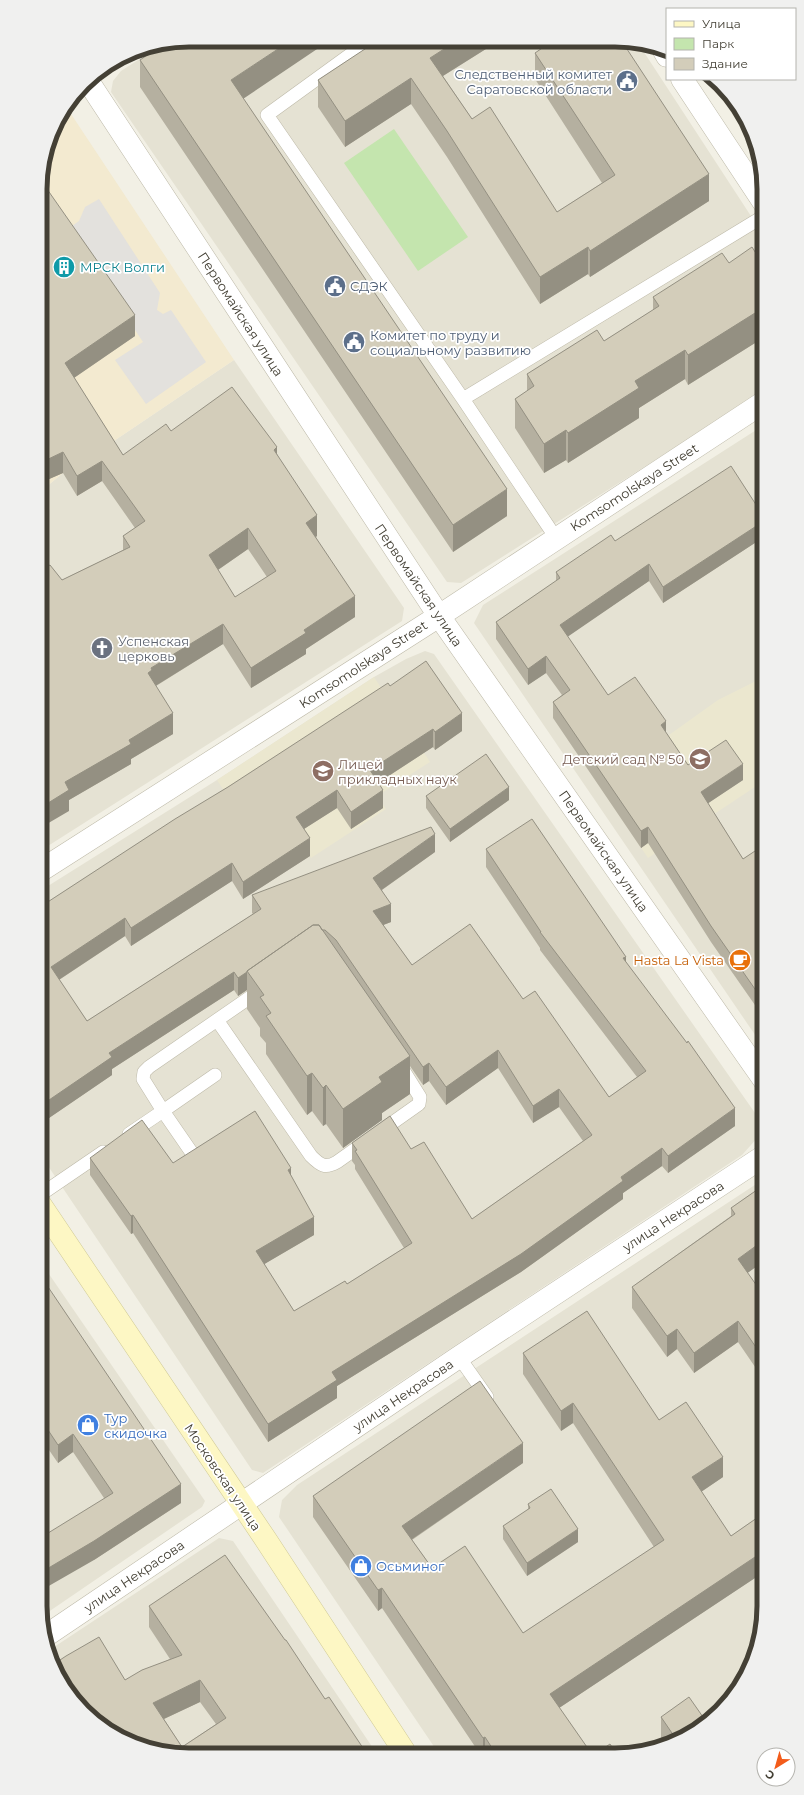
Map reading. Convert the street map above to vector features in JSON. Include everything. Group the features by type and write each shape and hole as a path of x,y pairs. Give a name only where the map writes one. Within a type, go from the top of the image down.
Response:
{"main road":[{"name":"Московская улица","path":"47,1214 242,1504 402,1748"}],"street":[{"path":"683,80 757,186"},
{"name":"Первомайская улица","path":"92,86 439,616 757,1070"},
{"name":"Komsomolskaya Street","path":"47,866 439,616 757,407"},
{"name":"улица Некрасова","path":"50,1633 459,1357 757,1161"}],"lane":[{"path":"361,47 267,115 463,399 556,538"},
{"path":"463,399 757,220"},
{"path":"194,1156 145,1086 143,1079 144,1072 149,1067 276,980"},
{"path":"217,1020 311,1156 320,1165 328,1167 419,1104 420,1097 416,1089 394,1057"},
{"path":"47,1190 216,1075"},
{"path":"459,1357 495,1408"}],"shaded area":[{"path":"180,47 624,47 642,50 757,225 757,395 461,583 447,582 111,92 113,81 121,71 149,53"},
{"path":"716,90 722,95 733,110 746,135"},
{"path":"69,113 71,114 234,360 105,447 63,473 47,486 47,180 52,152 58,135"},
{"path":"99,199 160,293 157,310 163,314 171,310 206,362 146,404 115,360 143,342 68,229 79,221 85,207"},
{"path":"234,360 404,608 402,621 47,847 47,486 63,473 105,447"},
{"path":"757,429 757,1038 474,623 483,605"},
{"path":"425,651 434,654 757,1116 757,1138 742,1155 263,1473 252,1470 47,1164 47,887 217,780 374,677 406,659"},
{"name":"Лицей прикладных наук","path":"374,677 430,762 377,796 386,809 311,858 308,853 232,803 217,780"},
{"name":"Детский сад № 50","path":"757,680 757,786 648,858 599,785 718,700"},
{"path":"757,1184 756,1625 746,1660 733,1685 722,1700 709,1713 694,1724 661,1740 624,1748 435,1748 279,1517 282,1500 297,1485"},
{"path":"47,1271 205,1501 202,1507 47,1613"},
{"path":"219,1538 233,1541 373,1748 180,1748 152,1743 118,1729 95,1713 82,1700 71,1685 62,1669 53,1647"}],"green space":[{"path":"394,129 468,237 418,271 344,163"}],"building":[{"path":"180,47 281,47 231,80 507,489 453,525 140,60 152,52"},
{"path":"368,47 447,47 430,58 472,119 490,107 557,212 615,175 535,53 544,47 626,47 709,174 590,251 588,247 540,277 447,131 411,78 345,121 318,80"},
{"path":"47,189 135,315 65,363 123,455 166,424 171,431 232,387 277,447 274,450 317,515 306,523 355,596 304,630 306,633 251,668 223,624 151,668 152,670 148,673 173,713 129,740 131,744 65,782 69,790 47,804 47,566 50,565 62,580 130,547 123,536 145,521 102,461 77,476 63,452 47,460","holes":["248,528 276,571 235,597 209,555"]},
{"path":"752,247 757,255 757,312 688,355 685,350 635,381 639,388 568,433 566,430 544,444 515,399 534,386 527,374 597,330 604,341 659,306 653,297 722,253 729,263"},
{"path":"731,466 757,506 757,526 663,587 649,564 560,625 608,695 635,677 666,721 661,725 688,765 726,740 743,764 701,792 743,859 757,850 757,992 711,926 648,827 641,831 553,702 570,690 546,656 528,669 496,622 560,578 556,572 611,535 615,541"},
{"path":"426,661 462,713 435,732 433,729 370,770 383,790 351,812 337,790 296,817 310,838 243,882 232,863 131,928 125,918 51,967 87,1021 261,909 252,895 431,827 435,834 373,878 391,904 373,911 412,965 470,924 523,999 535,991 609,1097 646,1071 540,932 486,849 532,819 626,957 623,958 687,1043 688,1041 735,1108 668,1156 662,1148 621,1177 623,1181 521,1254 332,1372 337,1380 268,1424 133,1215 131,1216 90,1158 142,1120 173,1163 255,1111 291,1168 288,1170 314,1217 256,1251 294,1311 345,1281 347,1284 412,1243 355,1151 357,1150 352,1143 390,1116 411,1149 424,1142 472,1219 592,1135 559,1089 533,1106 498,1050 446,1087 429,1063 423,1067 336,940 325,930 322,930 319,925 313,925 238,978 234,972 109,1053 112,1057 49,1100 47,1097 47,902 388,683 390,686"},
{"path":"486,754 509,787 450,829 426,796"},
{"path":"313,925 319,925 410,1056 379,1077 382,1082 343,1109 326,1085 323,1088 312,1073 307,1076 266,1016 271,1013 260,997 264,995 247,971"},
{"path":"757,1190 757,1245 738,1259 757,1286 757,1349 738,1321 694,1353 677,1329 667,1336 632,1287 735,1214 731,1208"},
{"path":"47,1285 181,1484 94,1541 47,1569 47,1534 113,1493 73,1434 58,1445 47,1428"},
{"path":"587,1311 659,1420 686,1402 723,1457 692,1477 731,1536 757,1518 757,1556 550,1694 588,1748 492,1748 485,1737 483,1738 382,1588 378,1590 313,1496 480,1381 523,1443 402,1526 432,1568 465,1546 523,1633 664,1540 573,1403 561,1411 523,1353"},
{"path":"551,1489 578,1529 527,1563 503,1526 530,1508 528,1504"},
{"path":"225,1555 286,1640 325,1699 329,1697 363,1748 180,1748 152,1743 118,1729 95,1713 82,1700 71,1685 58,1661 99,1637 125,1680 142,1670 182,1655 149,1606","holes":["200,1680 226,1718 182,1747 153,1703"]},
{"path":"689,1697 703,1717 709,1712 694,1724 673,1735 661,1717"},
{"path":"610,1744 613,1748 604,1748"}],"place":[{"name":"Следственный комитет Саратовской области","path":"627,81"},
{"name":"МРСК Волги","path":"64,267"},
{"name":"СДЭК","path":"335,286"},
{"name":"Комитет по труду и социальному развитию","path":"354,342"},
{"name":"Успенская церковь","path":"102,648"},
{"name":"Детский сад № 50","path":"700,759"},
{"name":"Лицей прикладных наук","path":"323,771"},
{"name":"Hasta La Vista","path":"740,960"},
{"name":"Тур скидочка","path":"88,1425"},
{"name":"Осьминог","path":"361,1566"}]}
